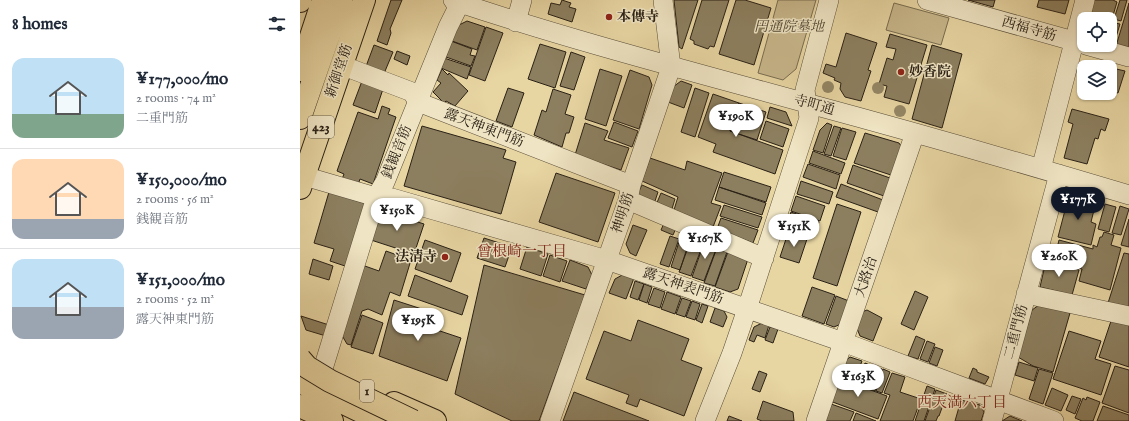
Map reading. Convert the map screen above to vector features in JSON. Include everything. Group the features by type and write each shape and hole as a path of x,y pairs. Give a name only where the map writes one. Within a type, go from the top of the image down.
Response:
{"highway":[{"path":"300,35 311,0"},
{"path":"300,70 323,0"},
{"name":"423","path":"300,118 340,0"},
{"name":"新御堂筋","path":"302,182 364,0"},
{"path":"300,360 307,367 330,381 414,421"},
{"name":"1","path":"300,360 322,372 435,421"},
{"path":"300,382 381,421"},
{"path":"307,413 332,421"}],"street":[{"path":"516,22 522,0"},
{"name":"神明筋","path":"550,421 630,193 671,67 663,0"},
{"path":"704,421 732,353 809,118 805,90 829,0"},
{"name":"西福寺筋","path":"927,0 1077,43"},
{"path":"1084,12 1085,0"},
{"name":"寺町通","path":"456,2 516,22 671,67 806,102 1129,195"},
{"name":"銭観音筋","path":"322,372 376,197 385,182 418,102 456,2"},
{"path":"1041,169 1078,52"},
{"name":"西福寺筋","path":"1111,52 1129,57"},
{"name":"露天神東門筋","path":"341,65 412,92 418,102 630,193 764,258"},
{"name":"大路治","path":"816,421 915,133"},
{"name":"二重門筋","path":"992,421 1059,174"},
{"name":"露天神表門筋","path":"302,182 376,197 392,198 607,260 843,342 1054,421"},
{"path":"1026,294 1129,316"}],"green space":[{"name":"円通院墓地","path":"778,0 816,0 796,69 783,80 758,73"},
{"path":"894,3 949,18 941,45 886,30"}],"building":[{"path":"391,0 402,0 390,29 391,33 387,45 377,41"},
{"path":"562,0 571,3 569,7 576,9 572,22 548,14 551,3 560,5"},
{"path":"674,0 698,0 682,49 679,47"},
{"path":"702,0 729,0 714,47 710,46 708,49 694,44 694,41 690,39"},
{"path":"736,0 745,0 771,8 754,65 719,54"},
{"path":"968,0 995,0 993,7"},
{"path":"1039,0 1069,0 1065,14 1037,7"},
{"path":"1094,0 1113,0 1117,2 1114,12 1091,12"},
{"path":"1120,0 1127,0 1121,21 1117,20 1116,12"},
{"path":"1129,3 1129,50 1117,46"},
{"path":"467,21 485,27 477,50 452,41 457,26"},
{"path":"1117,23 1120,24 1117,34"},
{"path":"486,27 503,33 485,81 469,75"},
{"path":"846,33 877,43 868,70 871,71 861,101 845,97 840,89 841,83 834,80 835,78 823,73 826,64 836,67"},
{"name":"妙香院","path":"890,34 927,45 909,104 884,97 887,86 879,84 887,58 893,60 896,49 886,47"},
{"path":"451,41 472,49 470,55 475,56 471,66 446,57"},
{"path":"540,44 566,52 555,88 528,79"},
{"path":"374,45 393,52 383,76 365,69"},
{"path":"932,45 962,54 942,128 912,119"},
{"path":"397,51 410,56 407,65 394,59"},
{"path":"571,52 585,57 574,90 560,86"},
{"path":"444,58 471,67 467,79 441,68"},
{"path":"442,69 448,75 449,73 468,91 455,106 446,101 444,103 433,92 441,83 437,80"},
{"path":"600,69 622,76 606,126 585,119"},
{"path":"1117,69 1125,71 1117,93"},
{"path":"630,70 649,77 652,85 639,129 613,120"},
{"path":"362,81 383,89 375,113 353,105"},
{"path":"681,81 692,85 684,108 668,102 673,87"},
{"path":"508,88 524,93 512,127 496,121"},
{"path":"695,88 709,93 695,137 681,132"},
{"path":"553,89 571,95 565,114 574,117 569,133 566,133 562,147 534,135 542,110 546,112"},
{"path":"713,94 739,103 730,131 783,150 775,174 713,152 716,144 698,137"},
{"path":"739,103 766,112 757,140 730,131"},
{"path":"382,106 390,109 388,114 396,117 373,184 360,179 358,185 342,179 344,174 337,171 358,112 378,119"},
{"path":"770,107 786,112 792,126 767,118"},
{"path":"1072,109 1109,119 1105,131 1101,129 1098,139 1095,138 1087,164 1064,158 1073,124 1068,122"},
{"path":"766,121 789,129 783,147 760,139"},
{"path":"614,122 638,131 632,147 608,138"},
{"path":"585,123 608,131 604,140 629,148 621,170 575,155"},
{"path":"827,123 832,125 823,153 813,150 820,130"},
{"path":"422,126 506,150 503,158 516,162 501,214 404,186"},
{"path":"834,126 841,128 831,156 824,154"},
{"path":"842,128 856,132 846,160 833,156"},
{"path":"865,133 899,143 903,149 894,176 854,163"},
{"path":"813,151 845,163 841,174 809,163"},
{"path":"650,158 685,170 687,161 722,173 711,203 721,206 713,227 673,213 678,197 642,181"},
{"path":"808,164 840,175 836,189 803,177"},
{"path":"853,165 890,178 884,196 847,183"},
{"path":"724,172 771,187 766,202 719,187"},
{"path":"556,173 615,193 598,242 539,222"},
{"path":"801,181 833,192 829,204 797,194"},
{"path":"841,184 883,200 878,212 836,197"},
{"path":"642,185 658,192 654,204 636,197"},
{"path":"719,187 766,203 762,215 715,200"},
{"path":"329,192 367,204 348,267 330,261 334,249 314,243"},
{"path":"661,193 675,199 671,212 656,205"},
{"path":"1069,195 1096,202 1091,222 1096,224 1091,245 1058,237"},
{"path":"796,196 825,206 820,221 791,211"},
{"path":"837,204 861,212 837,286 813,278"},
{"path":"1105,204 1116,207 1109,232 1098,229"},
{"path":"724,205 762,217 758,228 720,216"},
{"path":"1120,206 1129,209 1121,235 1112,233"},
{"path":"380,210 424,224 414,254 371,240"},
{"path":"791,212 819,222 816,232 787,222"},
{"path":"721,218 758,230 753,243 717,229"},
{"path":"1129,219 1129,247 1121,245"},
{"path":"665,221 677,226 673,235 661,230"},
{"path":"633,225 647,230 636,256 630,253 626,244"},
{"path":"684,227 696,232 691,244 679,239"},
{"path":"1104,232 1114,235 1111,245 1121,248 1110,290 1079,281 1082,269 1054,261 1059,240 1093,249 1093,245 1097,247 1100,237 1102,237"},
{"path":"788,233 807,239 799,263 780,257"},
{"path":"696,235 705,239 691,276 679,272 689,245 693,246"},
{"path":"670,236 679,239 669,267 660,264"},
{"path":"484,238 512,247 505,267 477,258"},
{"path":"425,240 461,253 451,282 415,269"},
{"path":"705,240 718,244 704,281 692,277"},
{"path":"679,242 688,245 680,270 671,267"},
{"path":"718,245 728,249 715,286 704,283"},
{"path":"527,247 548,254 541,276 520,269"},
{"path":"729,249 745,255 747,262 738,289 730,292 715,287"},
{"path":"386,251 411,260 400,296 390,292 382,315 368,309 362,311 351,345 347,344 340,332 362,265 379,271"},
{"path":"1124,253 1129,254 1129,310 1108,303"},
{"path":"550,255 567,261 560,282 543,276"},
{"path":"313,259 333,266 329,280 309,274"},
{"path":"570,260 588,267 592,275 586,289 562,281"},
{"path":"1046,261 1079,270 1072,295 1040,287"},
{"path":"484,265 585,295 539,421 512,421 455,394"},
{"path":"624,274 634,278 626,299 609,293 615,279"},
{"path":"415,275 468,296 462,315 408,296"},
{"path":"635,281 644,284 638,300 630,297"},
{"path":"644,284 652,287 647,303 639,300"},
{"path":"812,287 835,295 824,324 802,316"},
{"path":"654,288 665,292 660,308 648,304"},
{"path":"915,291 928,297 914,330 901,324"},
{"path":"667,292 681,297 675,314 661,309"},
{"path":"836,296 849,301 841,324 834,327 826,324"},
{"path":"682,298 691,301 685,317 676,314"},
{"path":"394,300 428,311 425,326 461,338 447,381 379,356"},
{"path":"692,301 700,304 695,320 686,317"},
{"path":"702,304 708,306 702,323 696,320"},
{"path":"1039,305 1070,313 1053,372 1033,366 1018,357 1032,310"},
{"path":"715,308 724,311 727,317 723,327 710,322"},
{"path":"867,310 882,318 873,341 860,336 856,326 862,312"},
{"path":"362,315 383,323 373,354 351,347"},
{"path":"301,316 329,325 326,336 306,330"},
{"path":"638,320 689,339 681,360 702,368 684,416 640,399 637,407 626,403 629,395 586,379 604,331 631,341"},
{"path":"1111,321 1129,325 1129,367 1099,357"},
{"path":"762,323 769,325 765,338 757,335 754,342 749,340 754,327"},
{"path":"770,327 778,329 773,343 765,340"},
{"path":"1069,331 1101,341 1095,359 1111,364 1101,395 1053,379"},
{"path":"916,336 925,340 918,359 908,356"},
{"path":"927,341 935,344 928,362 920,359"},
{"path":"935,347 943,350 937,366 929,363"},
{"path":"850,357 862,361 854,382 839,376 844,362"},
{"path":"1019,362 1038,368 1034,381 1015,375"},
{"path":"865,363 872,366 864,386 857,383"},
{"path":"873,366 882,369 875,391 865,386"},
{"path":"1115,366 1129,370 1129,413 1102,403"},
{"path":"973,368 977,370 977,372 989,377 985,384 969,378"},
{"path":"883,369 890,372 882,393 876,391"},
{"path":"1039,369 1053,373 1043,404 1029,399"},
{"path":"759,371 767,374 760,392 752,389"},
{"path":"892,373 905,377 900,392 921,399 913,421 880,421 890,395 884,393"},
{"path":"838,378 887,396 878,419 830,401"},
{"path":"927,386 935,389 924,421 915,421"},
{"path":"1052,388 1068,395 1061,411 1045,405"},
{"path":"936,390 947,394 936,421 925,421"},
{"path":"574,392 649,421 563,421"},
{"path":"1072,396 1081,399 1075,414 1066,410"},
{"path":"1087,397 1100,402 1093,421 1082,421 1075,418 1083,398 1086,400"},
{"path":"961,400 980,405 984,412 981,421 955,421"},
{"path":"763,401 793,412 794,421 762,421 757,419"},
{"path":"831,404 854,412 850,421 825,421"},
{"path":"1103,406 1129,415 1129,421 1097,421"},
{"path":"856,413 876,421 853,421"},
{"path":"729,416 742,421 727,421"},
{"path":"1010,416 1022,421 1002,421"}],"place":[{"name":"本傳寺","path":"609,17"},
{"name":"妙香院","path":"901,72"},
{"name":"法清寺","path":"445,257"}],"district":[{"name":"曾根崎一丁目","path":"522,251"},
{"name":"西天満六丁目","path":"962,402"}]}
